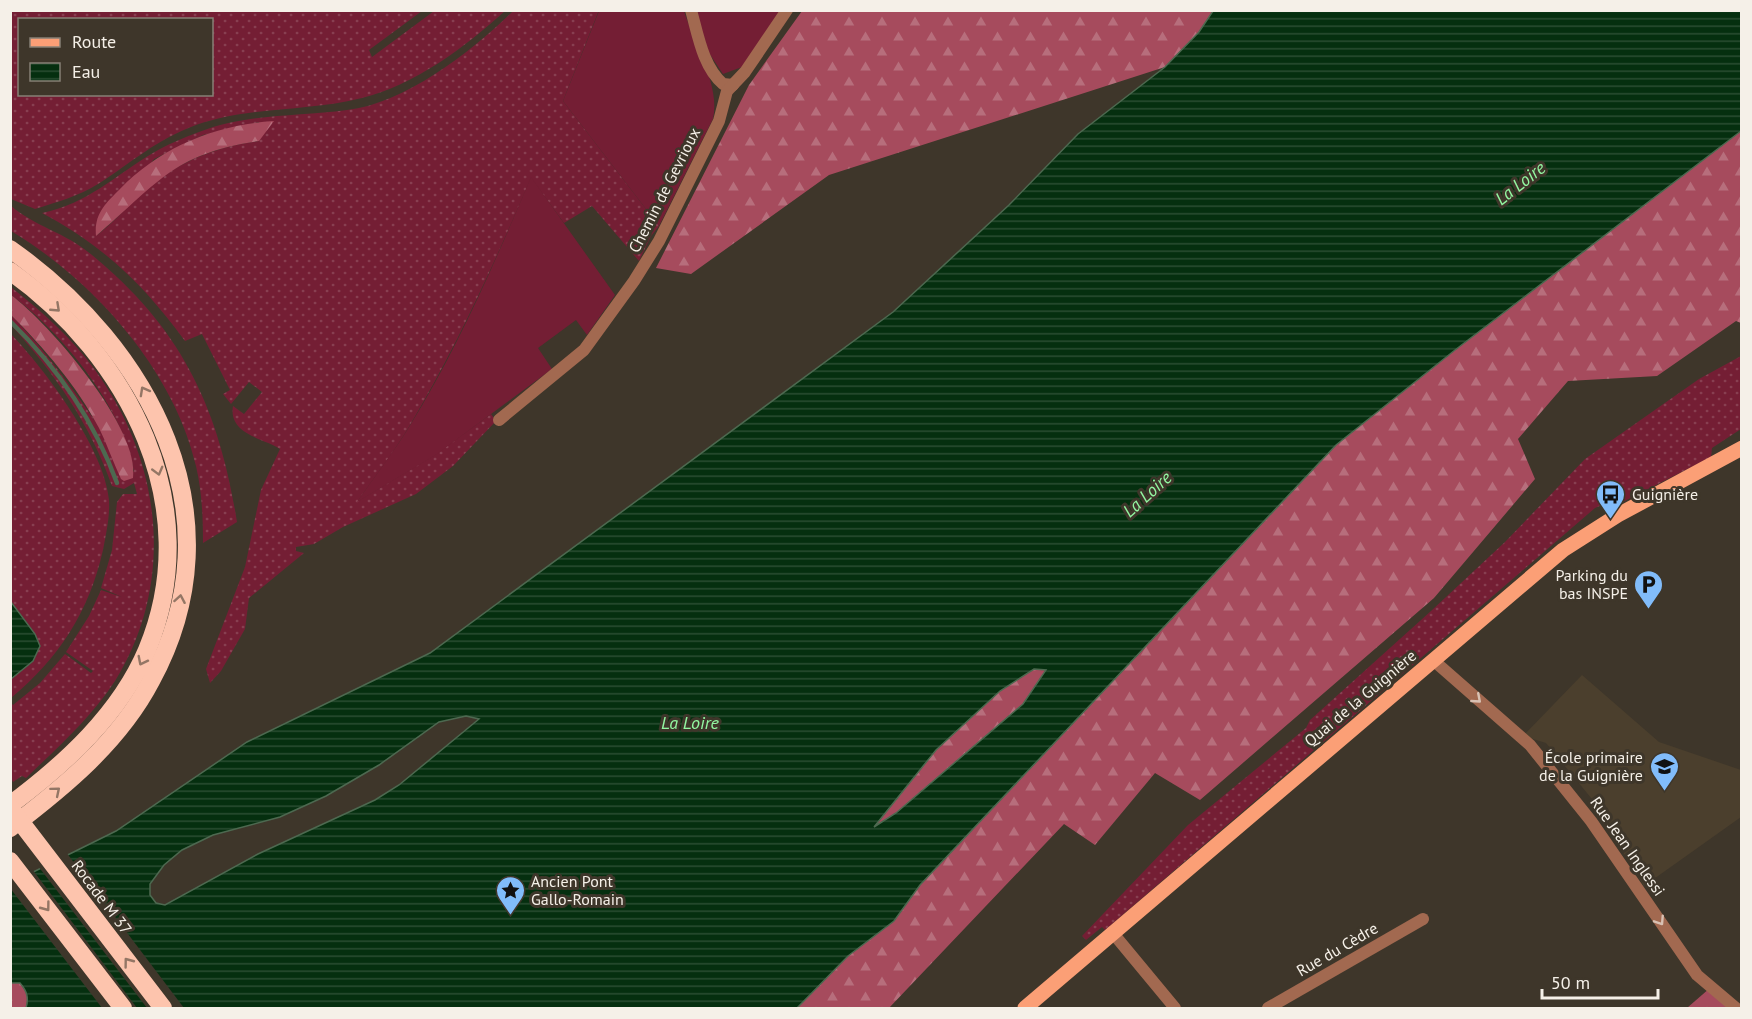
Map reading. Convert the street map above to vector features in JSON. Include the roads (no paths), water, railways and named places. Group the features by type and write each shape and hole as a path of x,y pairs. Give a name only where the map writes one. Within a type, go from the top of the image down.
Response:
{"highway":[{"path":"10,249 76,302 116,347 133,371 148,396 171,452 180,481 186,540 181,599 174,628 164,655 138,703 99,751 61,787 10,828"},
{"path":"10,271 67,319 106,364 123,389 148,441 158,470 165,499 168,538 166,578 158,616 147,651 128,685 88,736 49,774 10,807"},
{"name":"Rocade M 37","path":"10,807 163,1008"},
{"path":"10,861 123,1008"}],"main road":[{"name":"Quai de la Guignière","path":"1025,1008 1540,569 1581,538 1742,448"}],"street":[{"path":"691,10 700,44 717,79 723,84 733,85"},
{"name":"Chemin de Gevrioux","path":"499,420 584,350 634,281 669,222 719,120 725,96 745,72 787,10"},
{"name":"Rue Jean Inglessi","path":"1433,660 1538,754 1592,821 1698,975 1736,1008"},
{"name":"Rue du Cèdre","path":"1268,1008 1423,918"},
{"path":"1112,932 1175,1008"}],"water":[{"name":"La Loire","path":"1213,11 1741,11 1741,131 1455,350 1336,445 920,885 894,921 848,956 797,1008 26,1008 27,995 24,989 20,983 11,983 11,883 116,831 247,742 430,653 893,312 1009,205 1078,134 1165,67 1199,32","holes":["1034,669 1046,670 1023,704 896,813 874,827 936,750 1000,691","466,716 479,719 399,785 375,800 258,854 165,905 156,903 150,895 150,884 164,865 182,850 213,835 280,817 326,796 379,765 439,722"]},
{"path":"11,602 35,634 40,646 33,661 11,679"}],"waterway":[{"path":"10,321 44,357 73,396 86,416 117,483"}],"place":[{"name":"Guignière","path":"1611,520"},
{"name":"Parking du bas INSPE","path":"1649,610"},
{"name":"École primaire de la Guignière","path":"1664,792"},
{"name":"Ancien Pont Gallo-Romain","path":"510,916"}]}
